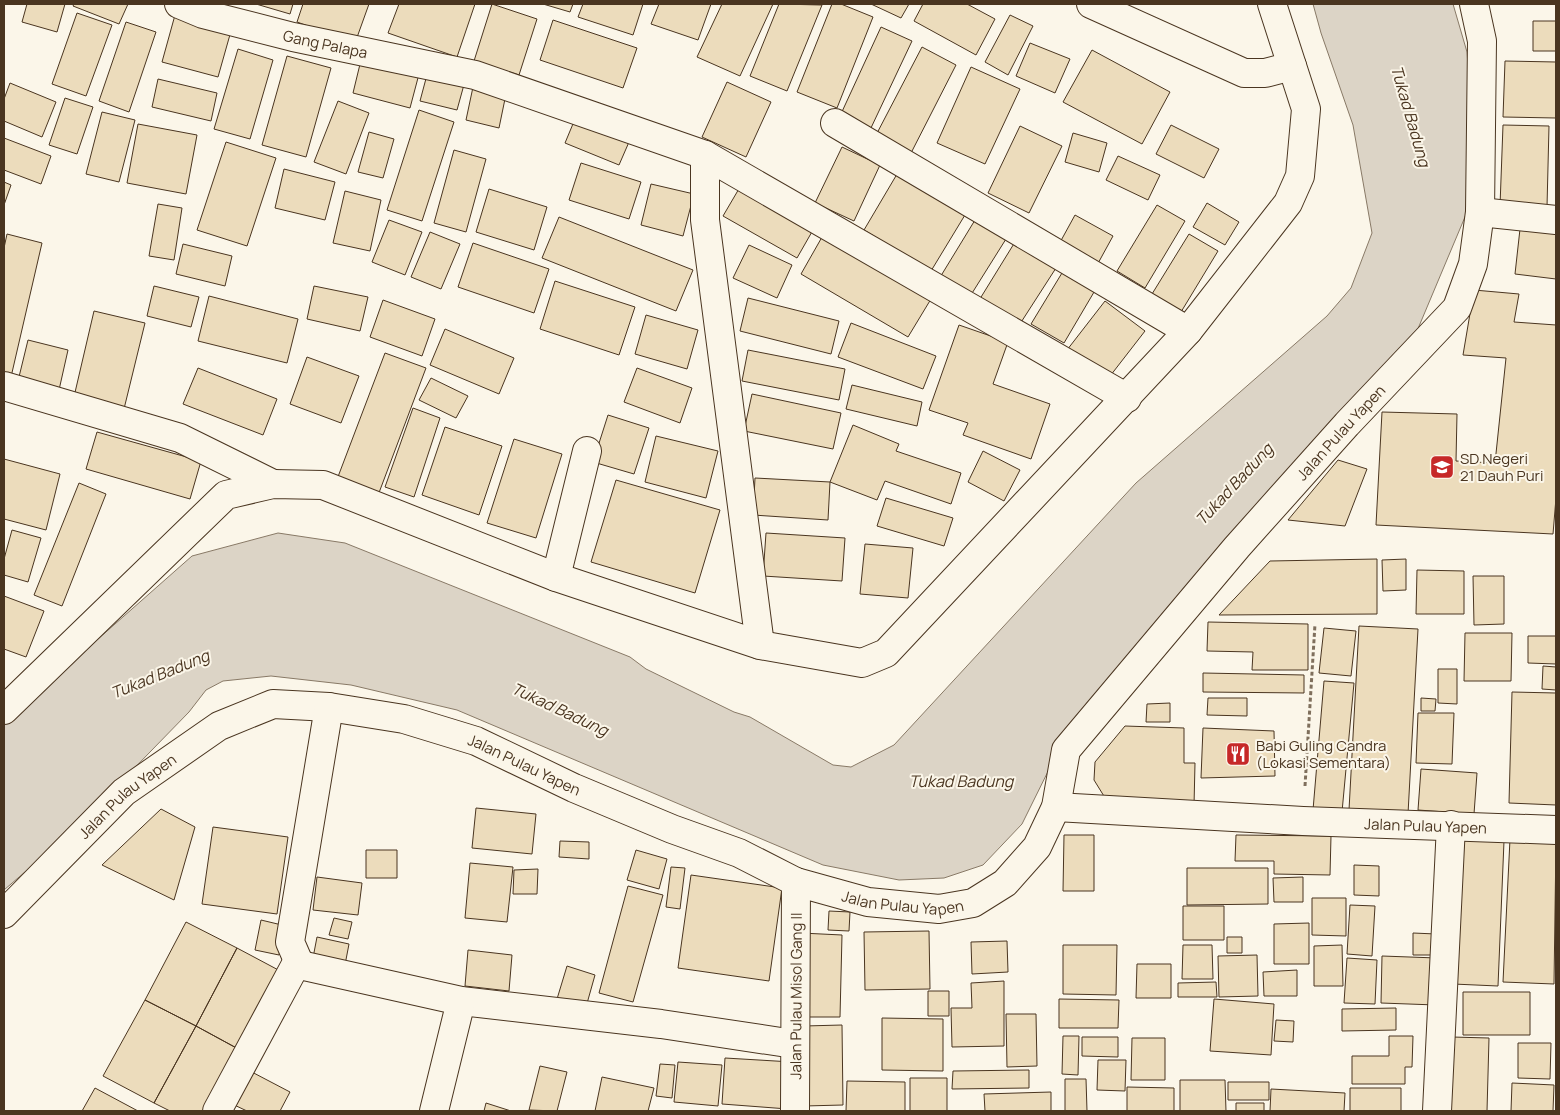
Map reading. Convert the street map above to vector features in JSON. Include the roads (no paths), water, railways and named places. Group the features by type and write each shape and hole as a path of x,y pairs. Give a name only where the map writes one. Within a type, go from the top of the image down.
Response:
{"street":[{"name":"Gang Palapa","path":"179,4 203,14 293,37 475,75 705,156 1127,398"},
{"path":"1091,4 1244,73 1265,72 1292,66"},
{"path":"4,710 226,495 273,484 323,485 556,577 760,645 862,662 886,653 1188,331 1288,203 1300,176 1306,109 1272,4"},
{"name":"Jalan Pulau Yapen","path":"4,914 124,792 219,726 273,704 329,707 404,719 476,742 558,781 672,829 739,854 796,882 868,902 939,908 973,903 1005,884 1037,847 1056,807 1066,750 1237,548 1347,424 1457,308 1473,264 1480,212 1482,41 1474,4"},
{"path":"835,123 1188,331"},
{"path":"705,156 706,220 760,645"},
{"path":"1480,212 1556,220"},
{"path":"4,386 180,438 273,484"},
{"path":"556,577 588,451"},
{"path":"300,965 290,942 329,707"},
{"name":"Jalan Pulau Yapen","path":"1056,807 1303,821 1556,830"},
{"path":"1437,1111 1450,825"},
{"name":"Jalan Pulau Misol Gang II","path":"795,1111 796,882"},
{"path":"217,1111 295,966 300,965 461,1001 661,1024 794,1044"},
{"path":"434,1111 461,1001"}],"water":[{"name":"Tukad Badung","path":"1313,4 1453,4 1467,52 1473,135 1470,205 1417,331 1069,729 1022,824 983,865 944,878 899,880 823,865 457,710 351,685 271,676 223,681 206,690 189,712 75,829 4,890 4,722 192,556 278,533 345,543 630,657 646,669 734,712 750,717 833,765 851,767 894,745 1136,483 1327,316 1351,288 1372,233 1353,125 1321,33"}],"place":[{"name":"SD Negeri 21 Dauh Puri","path":"1442,467"},
{"name":"Babi Guling Candra (Lokasi Sementara)","path":"1238,754"}]}
